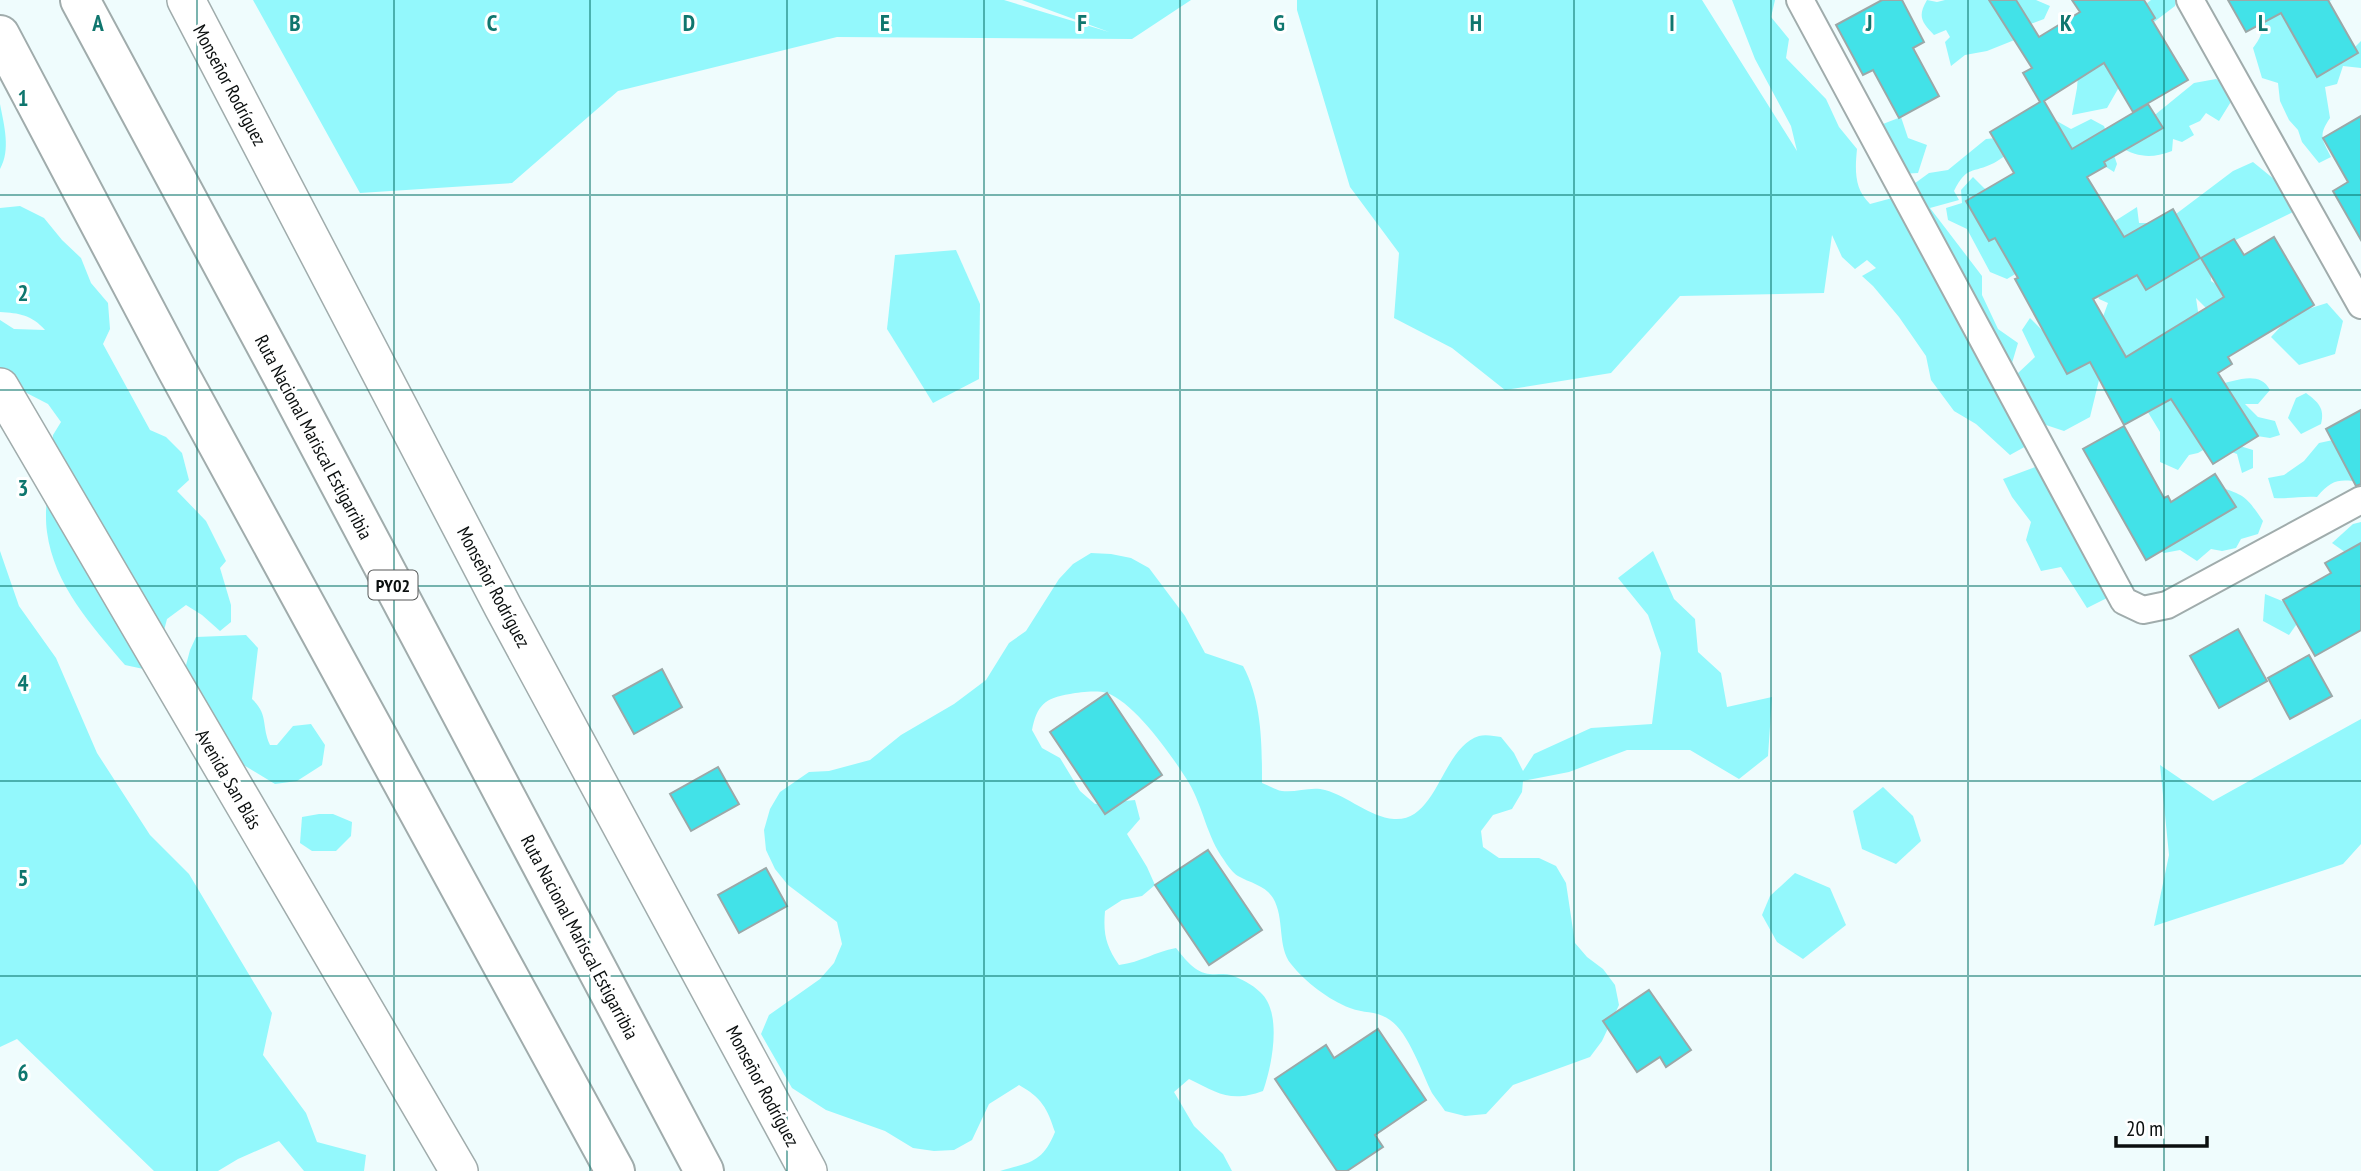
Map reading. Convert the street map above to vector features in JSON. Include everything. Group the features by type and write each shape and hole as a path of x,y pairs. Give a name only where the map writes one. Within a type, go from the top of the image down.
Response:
{"highway":[{"name":"Ruta Nacional Mariscal Estigarribia","path":"80,0 704,1171"},
{"path":"0,35 176,368 615,1171"}],"street":[{"name":"Monseñor Rodríguez","path":"186,0 503,607 808,1171"},
{"path":"1800,0 2124,601 2143,610 2168,606 2361,500"},
{"path":"2190,0 2361,305"},
{"name":"Avenida San Blás","path":"0,387 459,1171"}],"shaded area":[{"path":"253,0 1004,0 1109,32 1022,0 1191,0 1132,39 837,37 618,91 512,183 360,193"},
{"path":"1297,0 1702,0 1797,151 1791,126 1755,59 1732,0 1775,0 1771,17 1789,39 1786,58 1826,99 1839,127 1857,149 1858,186 1870,204 1896,197 1929,173 1948,170 1986,139 2007,137 2055,120 2071,129 2091,119 2104,126 2117,164 2114,172 2087,155 2017,146 1997,161 1963,177 1954,191 1959,200 1930,208 1982,276 1982,295 1998,329 2018,343 2009,373 2028,445 2010,455 1976,424 1954,411 1931,380 1926,356 1899,317 1862,276 1876,268 1867,260 1855,269 1842,257 1832,235 1824,293 1680,296 1611,373 1505,390 1452,348 1394,318 1399,253 1350,187 1297,10"},
{"path":"1927,0 2036,0 2050,6 2044,19 2025,26 2017,39 1987,51 1965,55 1951,66 1945,42 1950,37 1946,30 1934,35 1922,19"},
{"path":"2151,0 2176,0 2175,6 2150,25 2146,4"},
{"path":"2258,0 2332,0 2325,2 2353,49 2361,41 2361,68 2343,66 2337,84 2325,87 2330,118 2323,138 2331,157 2319,163 2289,120 2280,101 2278,83 2262,78 2253,48 2263,25"},
{"path":"2079,62 2113,64 2122,82 2107,108 2072,115"},
{"path":"2216,79 2228,86 2232,100 2219,121 2206,113 2200,121 2189,126 2194,135 2182,142 2173,139 2172,151 2164,154 2145,156 2119,147 2124,125 2156,114 2194,83"},
{"path":"0,104 6,146 0,169"},
{"path":"1901,117 1908,138 1927,145 1918,173 1900,174 1870,129"},
{"path":"2253,162 2280,184 2293,212 2205,255 2210,256 2211,281 2228,292 2219,321 2196,298 2216,385 2253,378 2270,390 2258,404 2245,404 2258,417 2275,421 2280,435 2270,438 2244,434 2230,443 2253,450 2253,468 2242,473 2237,454 2212,445 2189,455 2178,470 2160,462 2160,432 2143,404 2100,376 2090,417 2064,431 2034,421 2020,399 2017,374 2035,357 2022,330 2030,318 2044,332 2101,322 2108,303 2099,299 2096,291 2104,228 2137,207 2139,223 2162,223 2186,251 2176,214 2233,171"},
{"path":"1973,177 1997,197 2022,270 2007,279 1990,272 1967,229 1948,220 1946,208 1962,203 1961,190"},
{"path":"20,206 44,218 81,258 91,283 108,303 110,329 103,344 150,430 166,437 182,453 189,480 177,491 206,521 226,561 220,568 231,605 231,622 220,631 186,605 167,619 161,642 148,670 125,665 88,620 66,587 51,551 46,521 53,435 61,422 48,404 17,388 0,370 0,320 14,329 45,330 25,316 0,312 0,208"},
{"path":"956,250 980,304 979,379 933,403 887,329 895,255"},
{"path":"2327,303 2343,321 2335,354 2299,365 2271,337 2292,314"},
{"path":"2306,393 2320,406 2322,418 2321,424 2301,434 2288,418 2296,398"},
{"path":"2347,437 2361,482 2336,482 2317,497 2274,498 2268,478 2284,475 2304,461 2319,443"},
{"path":"2035,467 2047,484 2064,498 2078,488 2092,516 2109,597 2087,608 2061,567 2041,571 2026,540 2031,522 2012,497 2003,479"},
{"path":"2216,486 2239,494 2248,501 2263,521 2258,534 2241,539 2236,548 2222,551 2211,549 2197,561 2180,550 2164,553 2140,538"},
{"path":"2361,522 2361,549 2349,555 2332,543 2353,524"},
{"path":"0,551 19,606 56,658 97,753 150,835 189,874 272,1013 263,1055 306,1113 317,1142 366,1155 364,1171 304,1171 279,1141 218,1171 154,1171 17,1039 0,1047"},
{"path":"1653,551 1674,599 1695,619 1698,652 1721,673 1727,707 1772,697 1768,756 1739,779 1690,750 1627,750 1569,772 1523,781 1522,792 1512,809 1493,815 1481,831 1483,847 1499,858 1539,858 1556,866 1566,883 1575,943 1603,969 1615,985 1619,1005 1602,1041 1590,1057 1513,1085 1486,1114 1465,1116 1445,1111 1432,1093 1409,1044 1397,1026 1380,1015 1342,1005 1310,984 1291,964 1284,949 1279,914 1273,898 1262,887 1236,875 1227,864 1213,842 1189,783 1141,719 1107,693 1088,692 1061,696 1043,704 1036,715 1032,730 1042,748 1060,758 1080,791 1095,804 1135,800 1140,819 1127,834 1155,885 1142,896 1122,900 1105,911 1108,946 1119,965 1176,948 1200,971 1231,975 1254,987 1267,1001 1271,1012 1274,1040 1263,1091 1252,1095 1224,1095 1189,1079 1174,1092 1194,1126 1223,1154 1232,1171 1000,1171 1040,1156 1055,1132 1043,1104 1019,1085 989,1104 972,1140 954,1150 934,1151 913,1148 885,1131 826,1110 792,1088 761,1034 769,1015 820,979 834,963 842,944 837,922 788,885 775,869 766,850 764,830 770,809 780,792 809,772 829,771 870,760 901,735 954,704 986,680 1009,643 1026,631 1059,579 1073,564 1091,553 1111,554 1131,558 1149,568 1185,616 1205,653 1243,666 1257,708 1262,783 1282,791 1325,790 1376,814 1394,819 1409,817 1420,809 1456,754 1466,743 1479,736 1501,737 1514,753 1523,771 1534,754 1591,728 1652,724 1661,653 1648,615 1618,578"},
{"path":"2265,594 2287,603 2301,618 2289,635 2263,621"},
{"path":"246,635 258,648 252,699 263,715 270,745 277,745 293,726 311,724 325,745 322,765 297,781 275,784 237,761 185,669 196,637"},
{"path":"2361,719 2361,844 2343,864 2154,926 2169,855 2160,765 2213,801"},
{"path":"1883,787 1913,816 1921,841 1896,864 1862,849 1853,811"},
{"path":"333,814 352,822 351,836 336,851 312,851 300,843 302,817"},
{"path":"1795,873 1830,888 1846,925 1803,959 1777,942 1762,915 1770,896"}],"building":[{"path":"1882,0 1902,0 1924,42 1913,48 1939,96 1899,118 1873,70 1863,75 1836,25"},
{"path":"1989,0 2016,0 2039,37 2080,12 2072,0 2144,0 2155,18 2152,20 2188,80 2133,112 2104,63 2044,101 2072,149 2148,104 2163,128 2104,162 2106,166 2087,177 2124,237 2173,209 2200,258 2146,290 2137,275 2093,299 2126,357 2224,297 2201,258 2234,239 2244,255 2274,237 2314,305 2228,357 2232,364 2218,373 2258,436 2213,464 2171,399 2124,425 2090,362 2067,374 1995,238 1989,241 1966,201 2014,173 1990,132 2040,102 2023,73 2032,68"},
{"path":"2228,0 2328,0 2358,53 2317,77 2281,13 2246,32"},
{"path":"2361,116 2361,240 2333,191 2348,182 2323,138"},
{"path":"2361,410 2361,484 2356,486 2326,429"},
{"path":"2124,426 2164,498 2168,496 2171,502 2215,474 2236,507 2146,560 2083,449"},
{"path":"2361,543 2361,630 2315,656 2283,600 2331,573 2325,563"},
{"path":"2238,629 2267,681 2219,708 2190,656"},
{"path":"2309,655 2332,696 2290,719 2268,678"},
{"path":"662,669 682,707 634,734 613,696"},
{"path":"1107,693 1162,775 1105,814 1050,732"},
{"path":"718,767 739,804 691,831 670,794"},
{"path":"1208,850 1262,930 1209,965 1155,885"},
{"path":"766,868 787,906 739,933 718,895"},
{"path":"1649,990 1691,1050 1666,1067 1660,1057 1637,1072 1603,1021"},
{"path":"1378,1029 1426,1100 1375,1135 1383,1147 1347,1171 1337,1171 1275,1079 1326,1045 1334,1058"}]}
